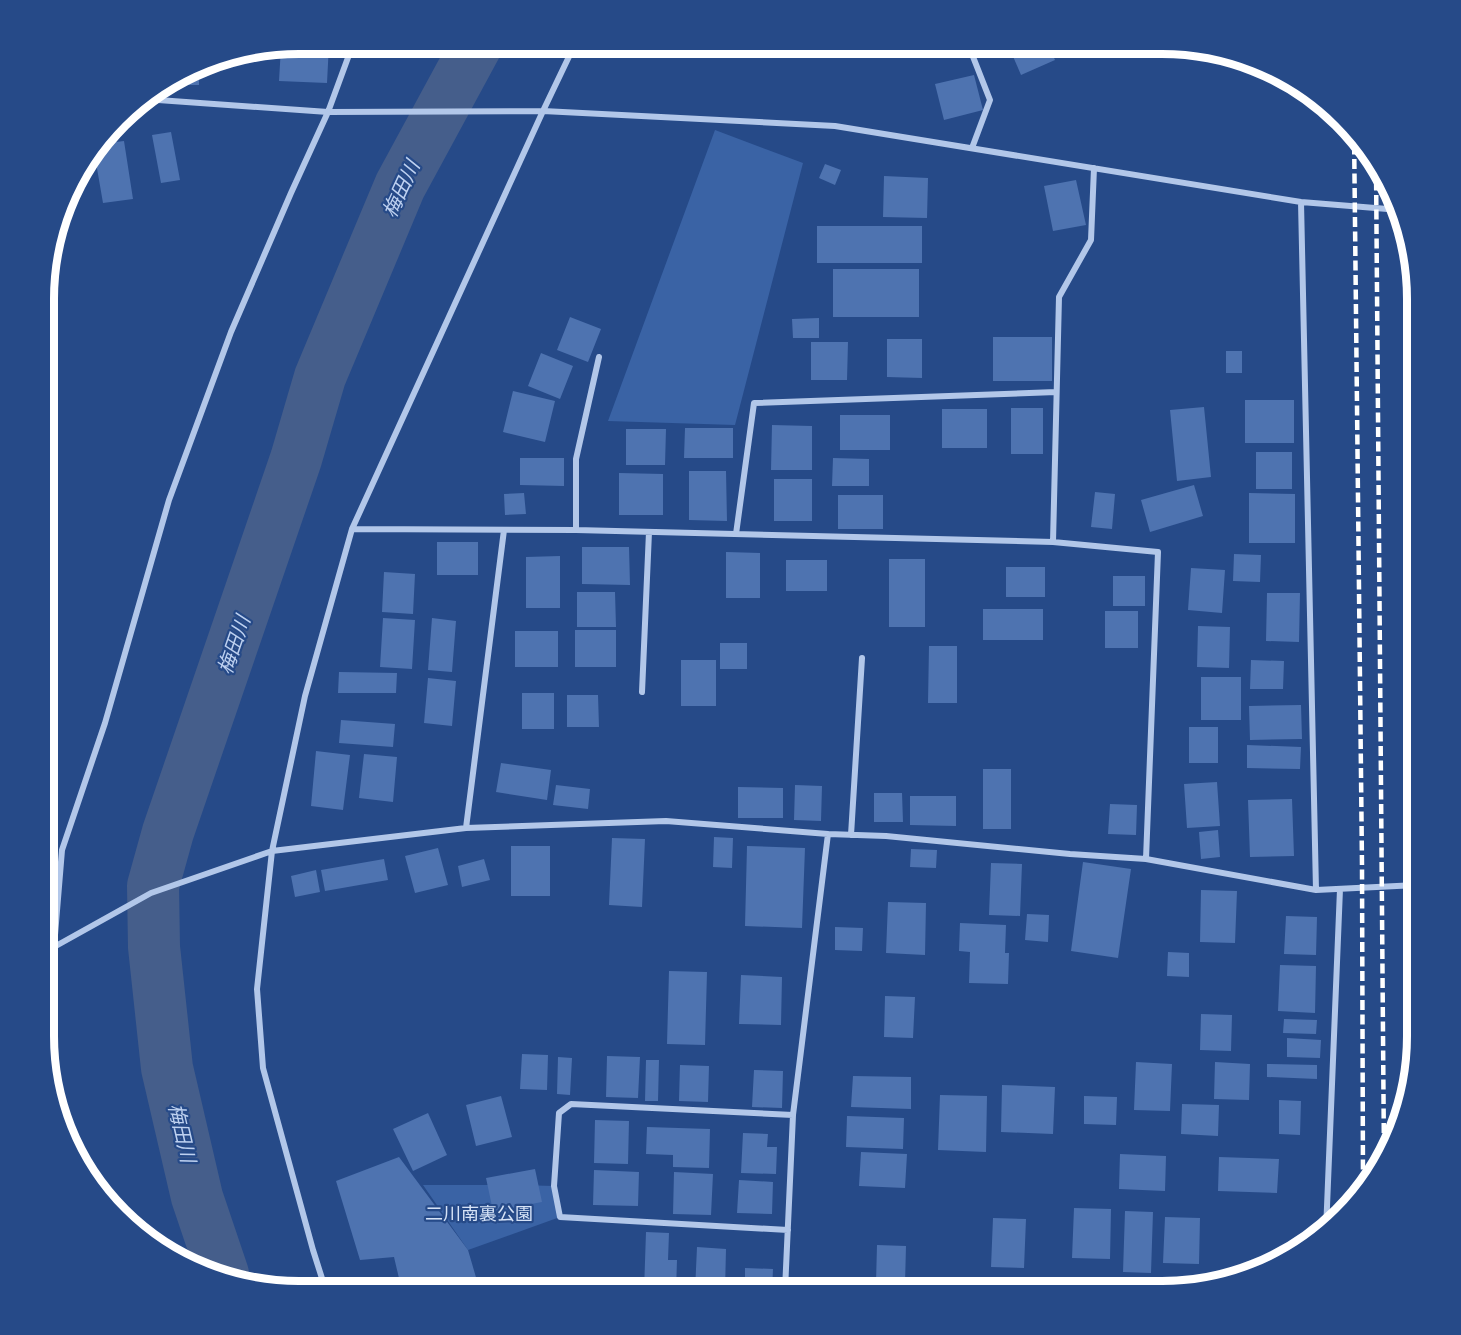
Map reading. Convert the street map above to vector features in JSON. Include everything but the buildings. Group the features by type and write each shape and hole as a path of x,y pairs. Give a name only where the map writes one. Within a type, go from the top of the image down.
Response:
{"street":[{"path":"54,947 62,850 105,723 169,501 231,332 328,112 349,54"},
{"path":"323,1281 263,1068 257,989 272,851 305,696 352,529 570,54"},
{"path":"972,54 990,100 972,148"},
{"path":"157,100 328,112 543,111 835,126 1302,202 1390,209"},
{"path":"1053,542 1059,297 1091,240 1094,168"},
{"path":"1302,202 1316,890"},
{"path":"576,530 576,459 599,357"},
{"path":"736,534 754,403 1056,392"},
{"path":"352,529 576,530 1053,542 1158,552 1146,859"},
{"path":"466,828 504,530"},
{"path":"642,692 649,532"},
{"path":"851,835 862,658"},
{"path":"54,947 151,893 272,851 466,828 666,821 828,834 886,836 1146,859 1316,890 1407,886"},
{"path":"785,1281 793,1115 828,834"},
{"path":"1327,1217 1340,889"},
{"path":"788,1230 560,1217 554,1186 559,1113 571,1104 793,1115"}],"green space":[{"path":"715,130 803,163 735,425 608,421"},
{"name":"二川南裏公園","path":"423,1185 554,1186 560,1217 468,1250"}],"waterway":[{"name":"梅田川","path":"221,1268 197,1197 167,1068 154,947 153,886 168,832 296,459 320,377 400,186 472,54"}],"railway":[{"path":"1354,148 1363,1176"},
{"path":"1376,181 1384,1140"}]}
